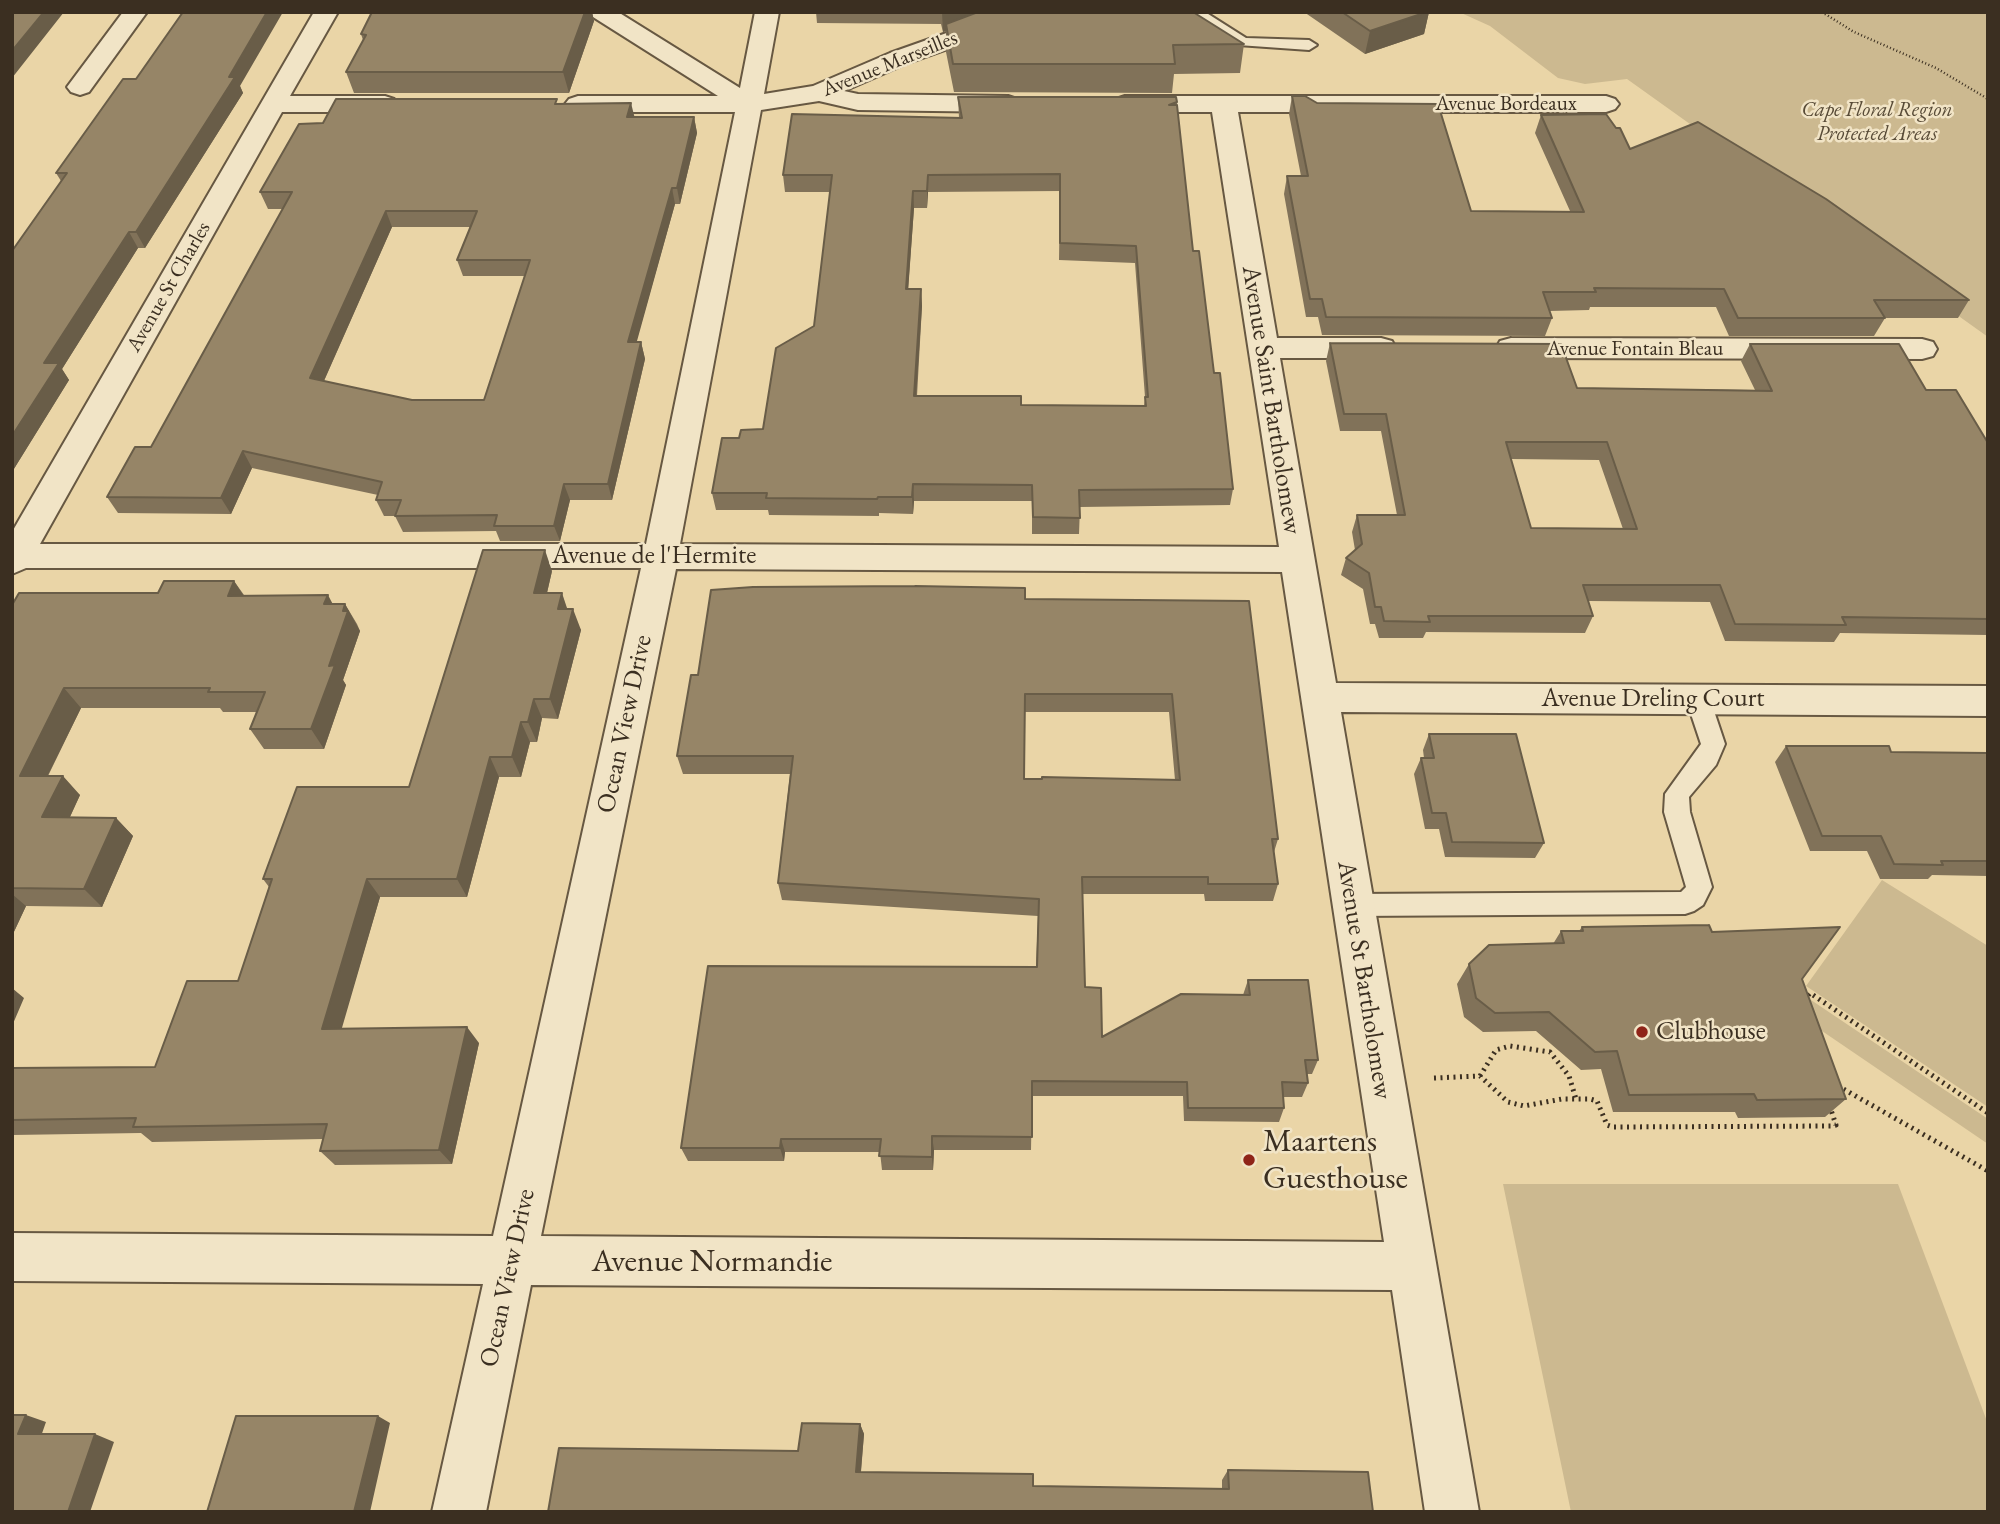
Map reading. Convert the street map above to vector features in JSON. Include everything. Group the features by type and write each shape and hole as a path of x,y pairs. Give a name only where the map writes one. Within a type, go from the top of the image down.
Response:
{"street":[{"path":"80,87 135,12"},
{"name":"Avenue St Charles","path":"13,558 326,12"},
{"path":"601,12 748,104"},
{"name":"Ocean View Drive","path":"459,1512 661,556 767,12"},
{"name":"Avenue Marseilles","path":"748,104 819,93 880,65 1029,12"},
{"path":"819,93 858,102 1033,104"},
{"path":"274,104 408,104"},
{"path":"548,104 748,104"},
{"name":"Avenue Bordeaux","path":"1101,104 1606,104"},
{"name":"Avenue Saint Bartholomew","path":"1224,104 1319,697"},
{"path":"1264,348 1414,348"},
{"name":"Avenue Fontain Bleau","path":"1483,348 1922,349"},
{"name":"Avenue de l'Hermite","path":"13,558 661,556 1296,560"},
{"name":"Avenue Dreling Court","path":"1319,697 1988,701"},
{"name":"Avenue St Bartholomew","path":"1319,697 1452,1512"},
{"name":"Avenue Normandie","path":"12,1257 1411,1266"}],"lane":[{"path":"1194,12 1220,31 1243,42 1309,45"},
{"path":"1352,905 1685,903 1694,897 1699,887 1677,812 1677,794 1707,758 1713,744 1698,699"}],"path":[{"path":"1822,12 1854,32 1936,68 1988,99"},
{"path":"1796,1009 1810,993 1988,1113"},
{"path":"1480,1076 1496,1050 1510,1046 1550,1052 1569,1076 1576,1099"},
{"path":"1380,1080 1480,1076 1508,1102 1524,1106 1562,1099 1597,1101 1607,1125 1613,1127 1836,1125 1825,1094"},
{"path":"1826,1079 1988,1171"}],"green space":[{"name":"Cape Floral Region Protected Areas","path":"1459,12 1988,12 1988,337 1627,79 1585,84 1558,78 1490,26"},
{"path":"1882,880 1988,946 1988,1107 1806,986"},
{"path":"1811,1000 1988,1119 1988,1144 1800,1016"},
{"path":"1503,1184 1898,1184 1988,1424 1988,1512 1571,1512"}],"building":[{"path":"12,12 44,12 12,51"},
{"path":"183,12 267,12 229,77 235,77 136,232 129,232 44,363 59,363 12,436 12,251 67,173 56,173 123,79 136,79"},
{"path":"372,12 585,12 563,72 346,72 366,35 361,34"},
{"path":"978,12 1193,12 1244,44 1173,45 1175,64 953,64 946,24"},
{"path":"1342,12 1427,12 1370,31"},
{"path":"1292,96 1305,96 1317,103 1438,104 1471,211 1584,212 1541,115 1606,114 1616,128 1620,128 1630,149 1698,122 1826,199 1969,300 1874,300 1885,318 1738,318 1724,289 1594,288 1596,292 1543,292 1552,318 1326,317 1322,299 1310,299 1287,176 1308,176"},
{"path":"958,97 1176,97 1177,102 1169,105 1177,105 1193,251 1199,251 1214,373 1220,373 1233,489 1079,490 1080,518 1033,517 1032,485 913,484 912,497 877,499 766,498 767,493 712,493 722,438 739,438 741,430 763,429 776,348 814,326 832,175 783,175 792,114 962,118","holes":["1060,174 1060,243 1136,246 1148,397 1145,397 1146,406 1021,405 1021,396 914,396 921,289 906,289 913,191 927,191 928,175"]},
{"path":"336,99 557,99 555,104 631,103 627,117 694,117 677,188 672,188 628,342 641,342 608,484 564,484 554,526 494,526 497,515 395,516 401,500 376,500 382,482 243,451 221,498 107,497 135,447 151,447 292,192 260,192 299,124 323,123","holes":["386,211 477,211 457,260 530,260 484,400 412,400 310,378"]},
{"path":"1330,343 1561,344 1577,388 1772,391 1750,344 1899,344 1926,390 1956,390 1988,443 1988,619 1842,617 1846,625 1735,624 1720,585 1583,585 1593,616 1428,616 1430,622 1384,621 1381,607 1375,607 1369,573 1346,558 1362,544 1357,515 1405,515 1386,414 1344,414","holes":["1506,442 1607,442 1637,529 1531,528"]},
{"path":"483,550 545,550 534,593 562,593 558,609 573,609 550,699 534,699 528,722 521,722 512,757 490,757 457,879 367,879 322,1029 467,1027 439,1150 320,1151 327,1124 133,1127 136,1118 12,1120 12,1068 155,1067 187,981 238,981 272,879 263,879 297,787 409,787"},
{"path":"164,581 234,581 228,596 328,595 324,604 345,604 343,611 348,611 329,666 335,665 311,729 250,729 265,692 208,692 210,688 64,688 20,776 63,776 42,817 116,818 84,889 12,888 12,605 19,593 158,593"},
{"path":"753,587 1025,588 1025,599 1249,601 1278,839 1272,839 1278,884 1208,884 1208,877 1082,877 1085,987 1101,988 1102,1037 1181,994 1250,995 1248,980 1308,980 1318,1060 1305,1060 1308,1083 1282,1082 1284,1108 1188,1108 1187,1082 1032,1081 1032,1137 932,1136 932,1157 879,1156 881,1139 781,1139 780,1148 681,1148 708,966 1037,967 1039,899 778,883 793,756 677,756 691,675 698,675 711,590","holes":["1025,694 1172,694 1180,780 1042,777 1024,779"]},
{"path":"1429,734 1516,734 1544,843 1452,842 1446,813 1432,813 1421,758 1434,758"},
{"path":"1786,746 1889,746 1891,752 1988,753 1988,861 1941,861 1943,865 1894,864 1881,836 1822,836"},
{"name":"Clubhouse","path":"1709,925 1712,932 1840,927 1802,979 1846,1099 1757,1100 1754,1094 1629,1095 1617,1051 1595,1052 1549,1012 1495,1013 1476,998 1469,964 1489,945 1564,943 1561,931 1583,931 1582,927"},
{"path":"12,1415 26,1415 18,1434 95,1434 68,1512 12,1512"},
{"path":"236,1416 378,1416 354,1512 207,1512"},
{"path":"802,1423 860,1424 856,1472 1033,1474 1033,1486 1229,1489 1228,1470 1368,1472 1373,1512 548,1512 559,1448 798,1451"}],"place":[{"name":"Clubhouse","path":"1642,1032"},
{"name":"Maartens Guesthouse","path":"1249,1160"}]}
